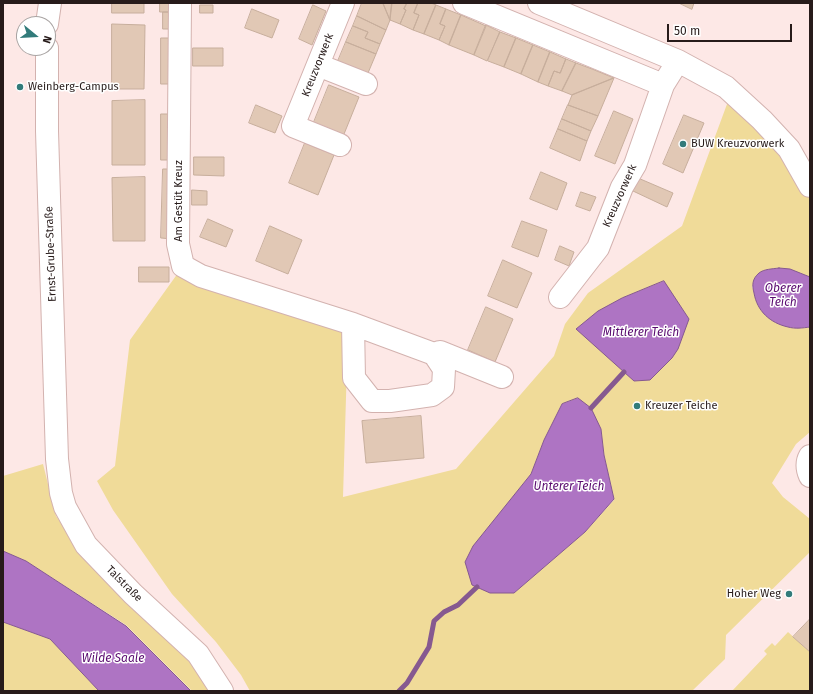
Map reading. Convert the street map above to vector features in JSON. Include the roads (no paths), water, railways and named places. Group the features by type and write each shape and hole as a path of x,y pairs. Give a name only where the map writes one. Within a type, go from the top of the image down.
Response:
{"street":[{"path":"44,3 46,16"},
{"path":"48,16 50,3"},
{"name":"Am Gestüt Kreuz","path":"180,3 178,244 183,266 201,276 353,324 434,354 440,352 502,378"},
{"name":"Kreuzvorwerk","path":"340,145 293,126 343,3"},
{"path":"464,3 663,85"},
{"path":"539,3 678,61 726,87 762,120 789,149 810,186"},
{"name":"Ernst-Grube-Straße","path":"47,56 47,139 57,459"},
{"name":"Kreuzvorwerk","path":"560,297 598,248 622,188 634,165 663,85 678,61"},
{"path":"318,65 366,84"},
{"path":"353,324 354,378 372,401 390,401 432,395 443,387 444,369 434,354"},
{"path":"810,456 807,466 810,476"},
{"name":"Talstraße","path":"57,459 61,493 65,507 86,545 133,594 198,654 222,691"}],"water":[{"name":"Oberer Teich","path":"768,269 790,269 810,277 810,327 793,328 781,325 770,319 761,311 756,299 753,282 759,273"},
{"name":"Mittlerer Teich","path":"664,281 689,319 678,349 672,358 650,380 634,381 576,329 598,311 622,298"},
{"name":"Unterer Teich","path":"578,398 591,408 601,429 604,455 614,499 585,532 514,593 490,593 472,585 465,562 473,546 531,474 544,440 562,404"},
{"name":"Wilde Saale","path":"3,551 26,561 126,626 191,691 99,691 50,639 3,622"}],"waterway":[{"path":"591,408 624,372"},
{"path":"399,691 407,683 429,647 434,621 444,612 458,605 477,587"}],"place":[{"name":"Weinberg-Campus","path":"20,87"},
{"name":"BUW Kreuzvorwerk","path":"683,144"},
{"name":"Kreuzer Teiche","path":"637,406"},
{"name":"Hoher Weg","path":"789,594"}]}
